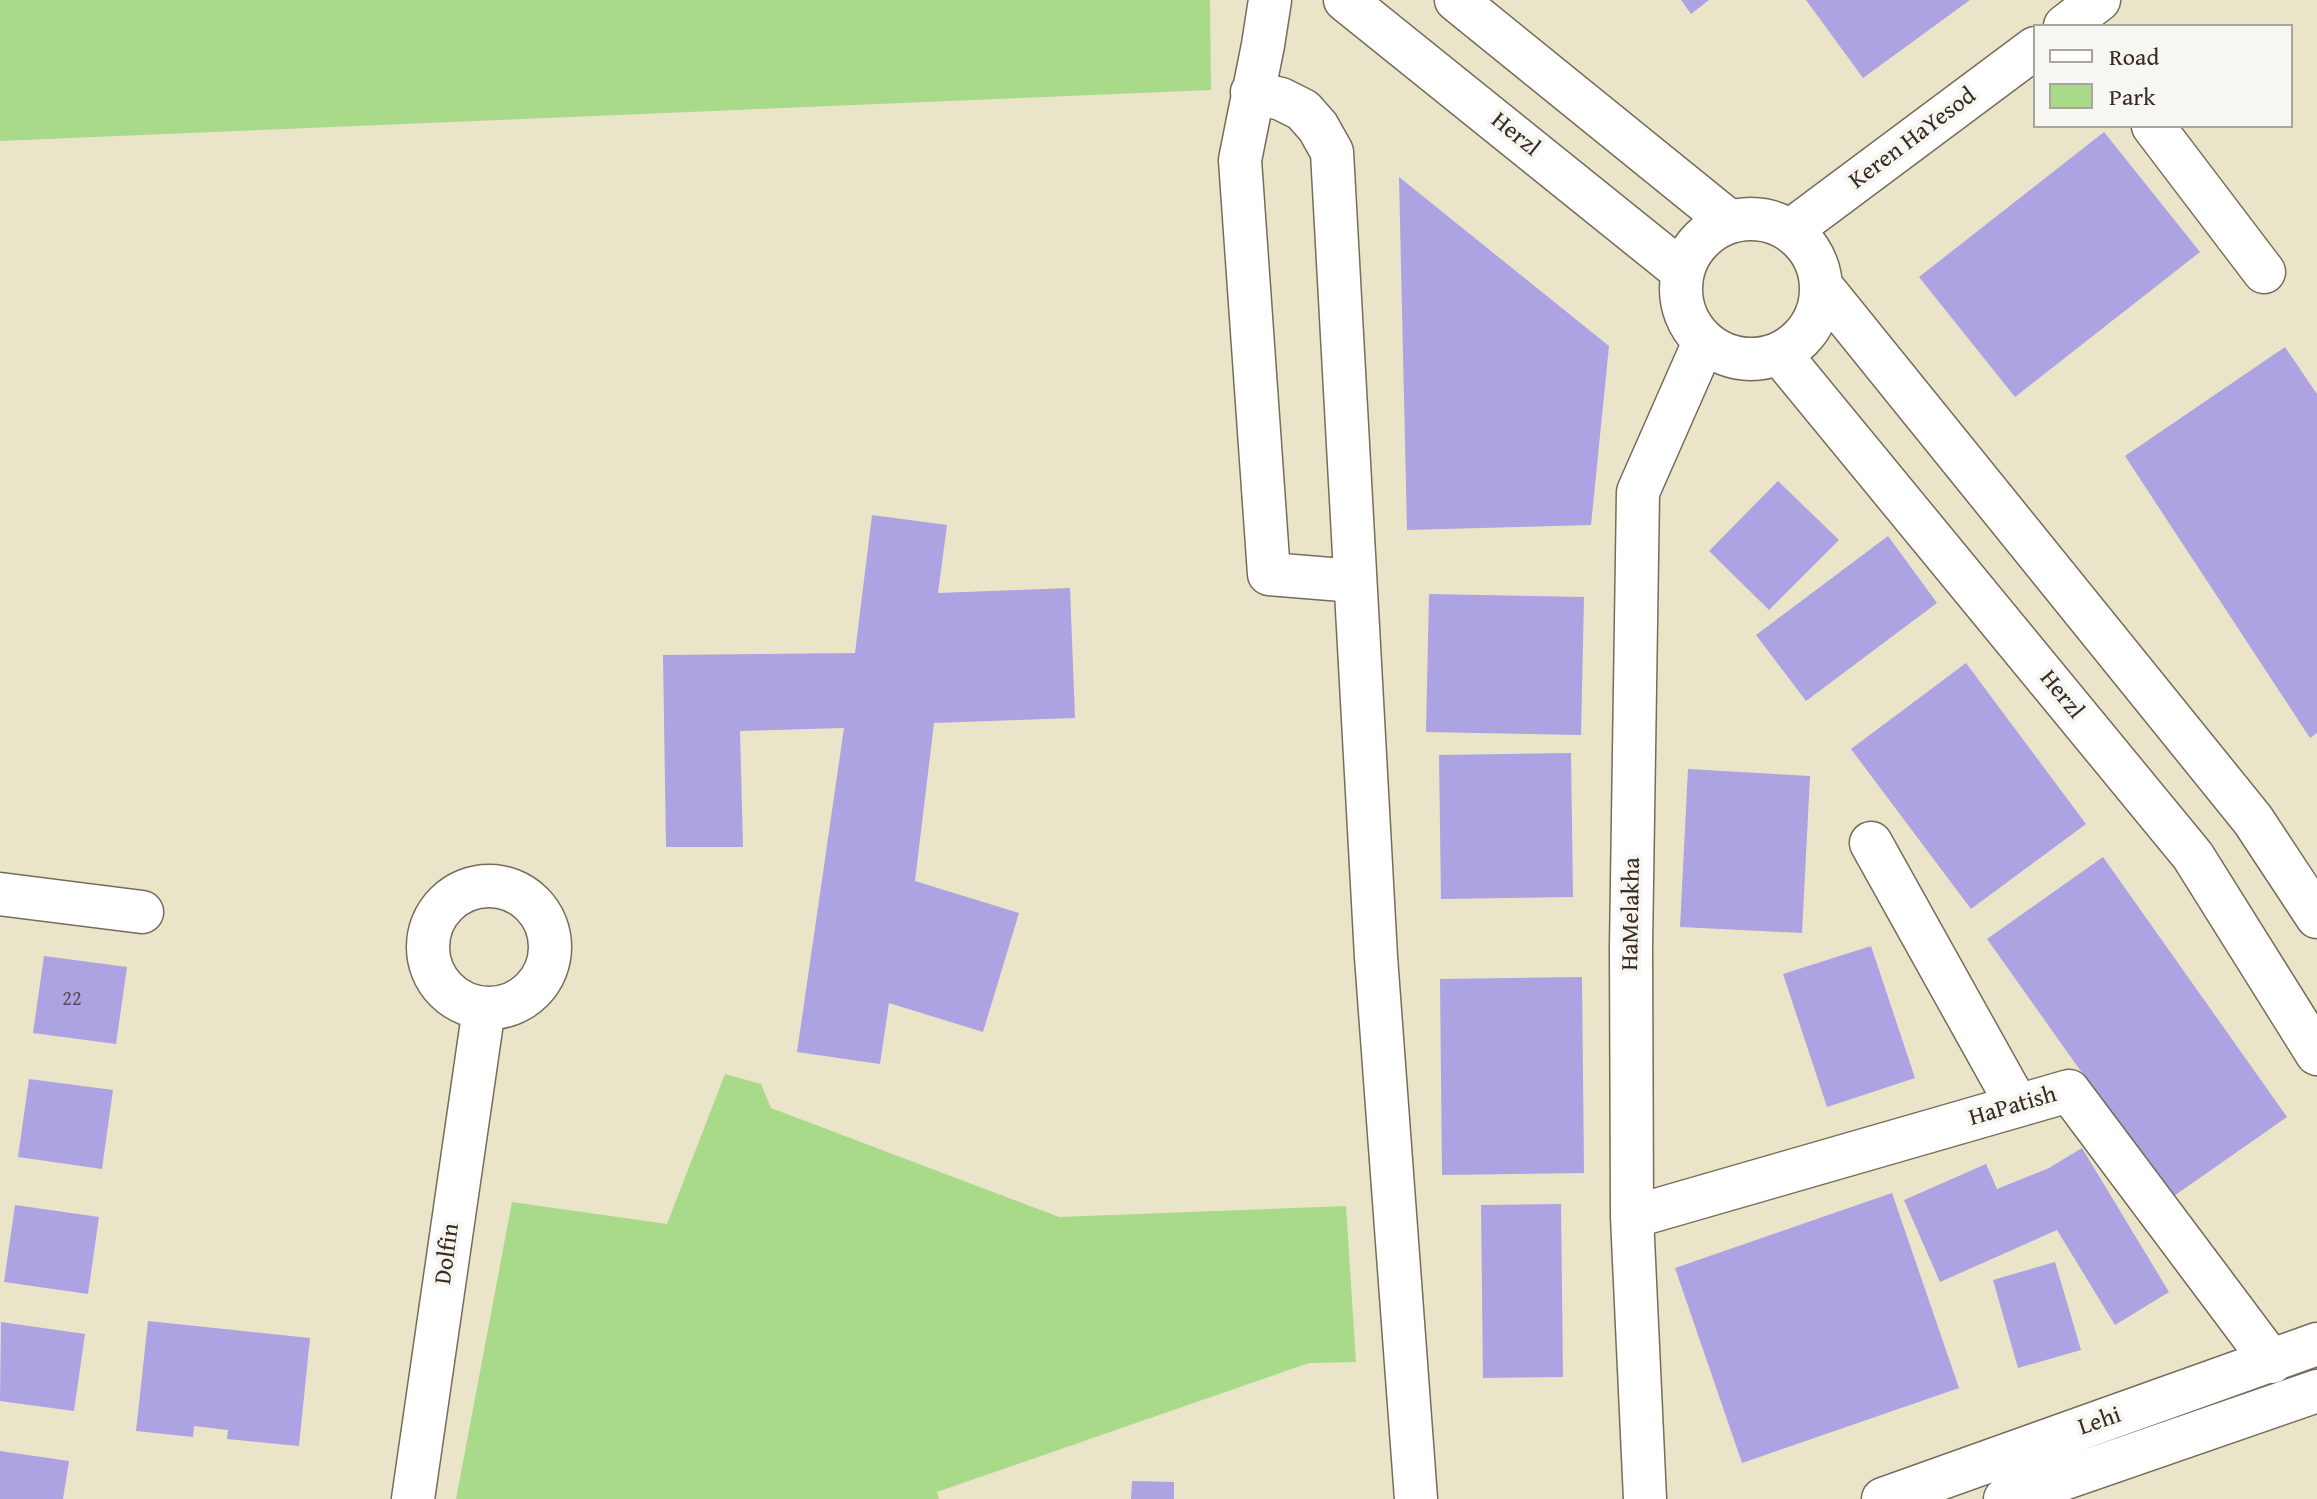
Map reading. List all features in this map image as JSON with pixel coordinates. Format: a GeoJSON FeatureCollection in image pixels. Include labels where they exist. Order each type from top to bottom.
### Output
{"type":"FeatureCollection","features":[{"type":"Feature","properties":{"kind":"street"},"geometry":{"type":"LineString","coordinates":[[1270,0],[1240,160],[1269,574],[1355,581]]}},
{"type":"Feature","properties":{"kind":"street","name":"Herzl"},"geometry":{"type":"LineString","coordinates":[[1345,0],[1683,272]]}},
{"type":"Feature","properties":{"kind":"street"},"geometry":{"type":"LineString","coordinates":[[1456,0],[1730,222]]}},
{"type":"Feature","properties":{"kind":"street","name":"Keren HaYesod"},"geometry":{"type":"LineString","coordinates":[[1791,230],[2033,49]]}},
{"type":"Feature","properties":{"kind":"street"},"geometry":{"type":"LineString","coordinates":[[1252,92],[1281,99],[1303,110],[1318,127],[1332,152],[1376,957],[1416,1499]]}},
{"type":"Feature","properties":{"kind":"street"},"geometry":{"type":"LineString","coordinates":[[2155,128],[2264,272]]}},
{"type":"Feature","properties":{"kind":"street"},"geometry":{"type":"LineString","coordinates":[[1761,220],[1791,230],[1807,246],[1818,265],[1822,287],[1820,308],[1811,327],[1798,343],[1780,354],[1761,359],[1740,359],[1720,353],[1704,342],[1691,327],[1683,309],[1683,272],[1690,255],[1700,241],[1730,222],[1761,220]]}},
{"type":"Feature","properties":{"kind":"street"},"geometry":{"type":"LineString","coordinates":[[1822,287],[2253,820],[2317,917]]}},
{"type":"Feature","properties":{"kind":"street","name":"HaMelakha"},"geometry":{"type":"LineString","coordinates":[[1645,1499],[1632,1217],[1631,947],[1638,492],[1704,342]]}},
{"type":"Feature","properties":{"kind":"street","name":"Herzl"},"geometry":{"type":"LineString","coordinates":[[1780,354],[2193,856],[2317,1054]]}},
{"type":"Feature","properties":{"kind":"street"},"geometry":{"type":"LineString","coordinates":[[1871,843],[2017,1105]]}},
{"type":"Feature","properties":{"kind":"street"},"geometry":{"type":"LineString","coordinates":[[0,894],[142,912]]}},
{"type":"Feature","properties":{"kind":"street","name":"Dolfin"},"geometry":{"type":"LineString","coordinates":[[413,1499],[484,1008]]}},
{"type":"Feature","properties":{"kind":"street","name":"HaPatish"},"geometry":{"type":"LineString","coordinates":[[1632,1217],[2069,1091],[2272,1362]]}},
{"type":"Feature","properties":{"kind":"street","name":"Lehi"},"geometry":{"type":"LineString","coordinates":[[1883,1499],[2317,1344]]}},
{"type":"Feature","properties":{"kind":"street","name":"Lehi"},"geometry":{"type":"LineString","coordinates":[[2005,1499],[2317,1391]]}},
{"type":"Feature","properties":{"kind":"green space"},"geometry":{"type":"Polygon","coordinates":[[[0,0],[1210,0],[1211,90],[0,141],[0,0]]]}},
{"type":"Feature","properties":{"kind":"green space"},"geometry":{"type":"Polygon","coordinates":[[[725,1074],[761,1084],[771,1108],[1059,1217],[1346,1206],[1356,1362],[1309,1363],[937,1492],[939,1499],[456,1499],[512,1202],[667,1224],[725,1074]]]}},
{"type":"Feature","properties":{"kind":"building"},"geometry":{"type":"Polygon","coordinates":[[[1681,0],[1709,0],[1691,14],[1681,0]]]}},
{"type":"Feature","properties":{"kind":"building"},"geometry":{"type":"Polygon","coordinates":[[[1806,0],[1970,0],[1863,78],[1806,0]]]}},
{"type":"Feature","properties":{"kind":"building"},"geometry":{"type":"Polygon","coordinates":[[[2104,132],[2200,252],[2015,397],[1919,277],[2104,132]]]}},
{"type":"Feature","properties":{"kind":"building"},"geometry":{"type":"Polygon","coordinates":[[[1399,177],[1609,346],[1591,525],[1407,530],[1399,177]]]}},
{"type":"Feature","properties":{"kind":"building"},"geometry":{"type":"Polygon","coordinates":[[[2285,347],[2317,394],[2317,733],[2310,738],[2125,456],[2285,347]]]}},
{"type":"Feature","properties":{"kind":"building"},"geometry":{"type":"Polygon","coordinates":[[[1778,481],[1839,540],[1769,610],[1709,551],[1778,481]]]}},
{"type":"Feature","properties":{"kind":"building"},"geometry":{"type":"Polygon","coordinates":[[[872,515],[947,525],[938,593],[1070,588],[1075,718],[934,723],[915,881],[1019,913],[983,1032],[889,1003],[880,1064],[797,1052],[844,728],[740,731],[743,847],[666,847],[663,655],[855,653],[872,515]]]}},
{"type":"Feature","properties":{"kind":"building"},"geometry":{"type":"Polygon","coordinates":[[[1888,536],[1937,603],[1806,701],[1756,635],[1888,536]]]}},
{"type":"Feature","properties":{"kind":"building"},"geometry":{"type":"Polygon","coordinates":[[[1429,594],[1584,597],[1581,735],[1426,732],[1429,594]]]}},
{"type":"Feature","properties":{"kind":"building"},"geometry":{"type":"Polygon","coordinates":[[[1966,663],[2086,824],[1971,909],[1851,749],[1966,663]]]}},
{"type":"Feature","properties":{"kind":"building"},"geometry":{"type":"Polygon","coordinates":[[[1571,753],[1573,897],[1441,899],[1439,755],[1571,753]]]}},
{"type":"Feature","properties":{"kind":"building"},"geometry":{"type":"Polygon","coordinates":[[[1688,769],[1810,776],[1802,933],[1680,927],[1688,769]]]}},
{"type":"Feature","properties":{"kind":"building"},"geometry":{"type":"Polygon","coordinates":[[[2103,857],[2287,1117],[2171,1198],[1987,939],[2103,857]]]}},
{"type":"Feature","properties":{"kind":"building"},"geometry":{"type":"Polygon","coordinates":[[[1871,946],[1915,1078],[1827,1107],[1783,974],[1871,946]]]}},
{"type":"Feature","properties":{"kind":"building"},"geometry":{"type":"Polygon","coordinates":[[[44,956],[127,967],[116,1044],[33,1033],[44,956]]]}},
{"type":"Feature","properties":{"kind":"building"},"geometry":{"type":"Polygon","coordinates":[[[1582,977],[1584,1173],[1442,1175],[1440,979],[1582,977]]]}},
{"type":"Feature","properties":{"kind":"building"},"geometry":{"type":"Polygon","coordinates":[[[29,1079],[113,1090],[102,1169],[18,1157],[29,1079]]]}},
{"type":"Feature","properties":{"kind":"building"},"geometry":{"type":"Polygon","coordinates":[[[2082,1148],[2169,1292],[2115,1325],[2057,1230],[1940,1282],[1904,1200],[1986,1164],[1997,1189],[2049,1168],[2082,1148]]]}},
{"type":"Feature","properties":{"kind":"building"},"geometry":{"type":"Polygon","coordinates":[[[1892,1193],[1959,1388],[1742,1463],[1675,1268],[1892,1193]]]}},
{"type":"Feature","properties":{"kind":"building"},"geometry":{"type":"Polygon","coordinates":[[[1561,1204],[1563,1377],[1483,1378],[1481,1205],[1561,1204]]]}},
{"type":"Feature","properties":{"kind":"building"},"geometry":{"type":"Polygon","coordinates":[[[15,1205],[99,1217],[88,1294],[4,1282],[15,1205]]]}},
{"type":"Feature","properties":{"kind":"building"},"geometry":{"type":"Polygon","coordinates":[[[2055,1262],[2081,1350],[2018,1368],[1993,1280],[2055,1262]]]}},
{"type":"Feature","properties":{"kind":"building"},"geometry":{"type":"Polygon","coordinates":[[[148,1321],[310,1338],[299,1446],[227,1439],[228,1430],[194,1426],[193,1437],[136,1431],[148,1321]]]}},
{"type":"Feature","properties":{"kind":"building"},"geometry":{"type":"Polygon","coordinates":[[[1,1322],[85,1334],[74,1411],[0,1401],[1,1322]]]}},
{"type":"Feature","properties":{"kind":"building"},"geometry":{"type":"Polygon","coordinates":[[[0,1451],[69,1461],[63,1499],[0,1499],[0,1451]]]}},
{"type":"Feature","properties":{"kind":"building"},"geometry":{"type":"Polygon","coordinates":[[[1132,1481],[1174,1482],[1174,1499],[1131,1499],[1132,1481]]]}}]}
